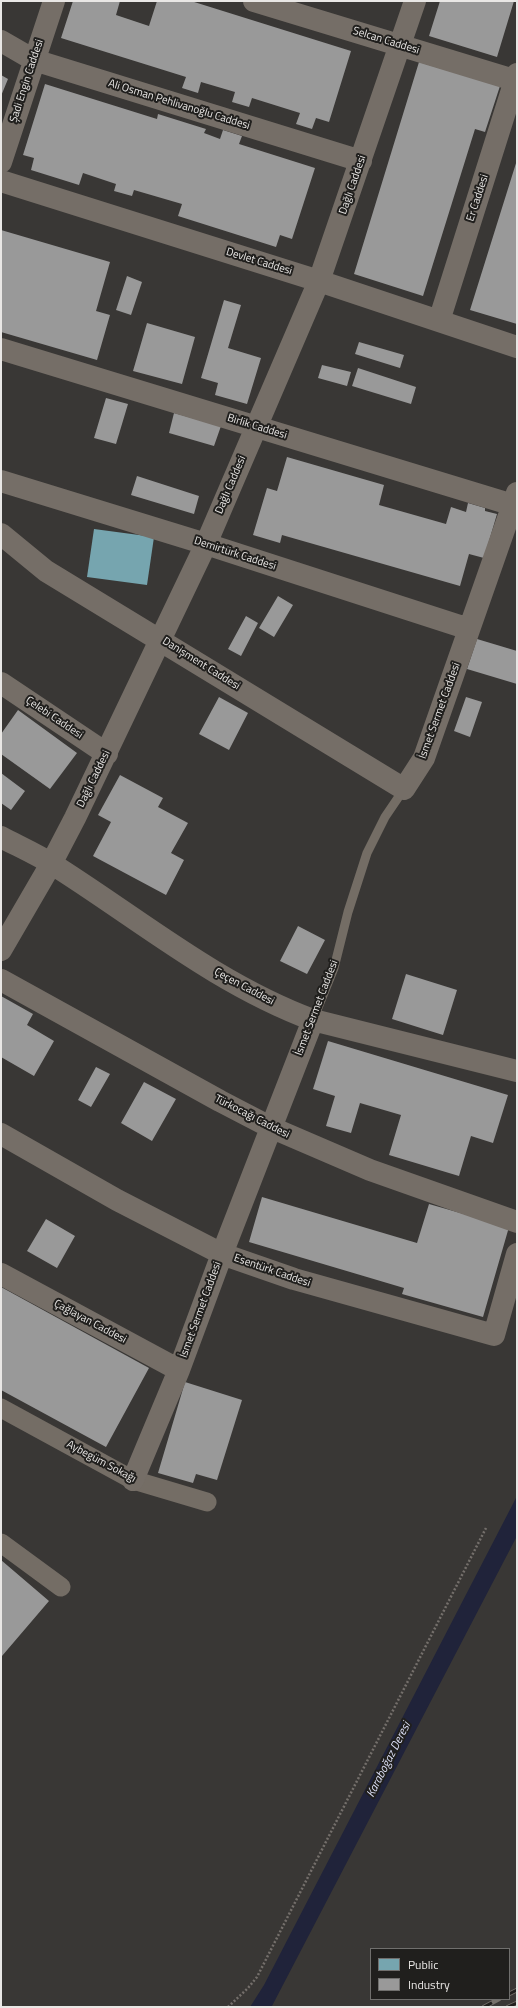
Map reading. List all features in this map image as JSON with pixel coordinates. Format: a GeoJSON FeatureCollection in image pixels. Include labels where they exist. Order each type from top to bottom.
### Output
{"type":"FeatureCollection","features":[{"type":"Feature","properties":{"kind":"street","name":"Şadi Engin Caddesi"},"geometry":{"type":"LineString","coordinates":[[1,162],[54,1]]}},
{"type":"Feature","properties":{"kind":"street","name":"Selcan Caddesi"},"geometry":{"type":"LineString","coordinates":[[254,1],[516,79]]}},
{"type":"Feature","properties":{"kind":"street","name":"Dağlı Caddesi"},"geometry":{"type":"LineString","coordinates":[[1,950],[51,864],[107,754],[206,544],[255,426],[319,281],[415,1]]}},
{"type":"Feature","properties":{"kind":"street","name":"Ali Osman Pehlivanoğlu Caddesi"},"geometry":{"type":"LineString","coordinates":[[1,41],[34,60],[361,161]]}},
{"type":"Feature","properties":{"kind":"street","name":"Er Caddesi"},"geometry":{"type":"LineString","coordinates":[[439,321],[516,79]]}},
{"type":"Feature","properties":{"kind":"street","name":"Devlet Caddesi"},"geometry":{"type":"LineString","coordinates":[[1,181],[319,281],[517,347]]}},
{"type":"Feature","properties":{"kind":"street","name":"Birlik Caddesi"},"geometry":{"type":"LineString","coordinates":[[1,349],[255,426],[515,499]]}},
{"type":"Feature","properties":{"kind":"street","name":"Demirtürk Caddesi"},"geometry":{"type":"LineString","coordinates":[[1,481],[206,544],[469,629]]}},
{"type":"Feature","properties":{"kind":"street","name":"İsmet Sermet Caddesi"},"geometry":{"type":"LineString","coordinates":[[404,789],[424,758],[515,499]]}},
{"type":"Feature","properties":{"kind":"street","name":"Danişment Caddesi"},"geometry":{"type":"LineString","coordinates":[[1,534],[46,571],[404,789]]}},
{"type":"Feature","properties":{"kind":"street","name":"Çelebi Caddesi"},"geometry":{"type":"LineString","coordinates":[[1,683],[107,754]]}},
{"type":"Feature","properties":{"kind":"street","name":"Çeçen Caddesi"},"geometry":{"type":"LineString","coordinates":[[1,837],[51,864],[194,960],[255,994],[288,1010],[313,1020],[517,1071]]}},
{"type":"Feature","properties":{"kind":"street","name":"Türkocağı Caddesi"},"geometry":{"type":"LineString","coordinates":[[1,980],[270,1127],[370,1170],[517,1222]]}},
{"type":"Feature","properties":{"kind":"street","name":"İsmet Sermet Caddesi"},"geometry":{"type":"LineString","coordinates":[[133,1480],[179,1370],[270,1127],[313,1020]]}},
{"type":"Feature","properties":{"kind":"street","name":"Esentürk Caddesi"},"geometry":{"type":"LineString","coordinates":[[1,1134],[118,1200],[222,1254],[294,1279],[494,1335],[517,1254]]}},
{"type":"Feature","properties":{"kind":"street","name":"Çağlayan Caddesi"},"geometry":{"type":"LineString","coordinates":[[1,1274],[179,1370]]}},
{"type":"Feature","properties":{"kind":"street","name":"Aybegüm Sokağı"},"geometry":{"type":"LineString","coordinates":[[1,1408],[133,1480],[207,1502]]}},
{"type":"Feature","properties":{"kind":"street"},"geometry":{"type":"LineString","coordinates":[[1,1543],[61,1587]]}},
{"type":"Feature","properties":{"kind":"lane","name":"İsmet Sermet Caddesi"},"geometry":{"type":"LineString","coordinates":[[313,1020],[334,968],[348,912],[367,853],[385,817],[404,789]]}},
{"type":"Feature","properties":{"kind":"path"},"geometry":{"type":"LineString","coordinates":[[228,2007],[244,1994],[257,1977],[486,1528]]}},
{"type":"Feature","properties":{"kind":"water","name":"Karaboğaz Deresi"},"geometry":{"type":"Polygon","coordinates":[[[517,1496],[517,1536],[272,2006],[250,2007],[264,1985],[517,1496]]]}},
{"type":"Feature","properties":{"kind":"building: Public"},"geometry":{"type":"Polygon","coordinates":[[[94,529],[154,537],[147,585],[87,577],[94,529]]]}},
{"type":"Feature","properties":{"kind":"building: Industry"},"geometry":{"type":"Polygon","coordinates":[[[73,1],[120,1],[116,15],[149,26],[157,1],[191,1],[351,51],[329,122],[316,118],[312,129],[296,124],[300,113],[252,98],[249,107],[232,102],[235,92],[201,82],[198,93],[182,88],[186,77],[61,38],[73,1]]]}},
{"type":"Feature","properties":{"kind":"building: Industry"},"geometry":{"type":"Polygon","coordinates":[[[440,1],[514,1],[497,57],[429,36],[440,1]]]}},
{"type":"Feature","properties":{"kind":"building: Industry"},"geometry":{"type":"Polygon","coordinates":[[[419,62],[500,86],[485,132],[475,129],[423,296],[354,274],[419,62]]]}},
{"type":"Feature","properties":{"kind":"building: Industry"},"geometry":{"type":"Polygon","coordinates":[[[1,75],[8,79],[1,96],[1,75]]]}},
{"type":"Feature","properties":{"kind":"building: Industry"},"geometry":{"type":"Polygon","coordinates":[[[45,84],[157,119],[158,114],[206,129],[204,133],[220,139],[223,130],[242,136],[239,144],[315,168],[292,239],[280,235],[276,247],[178,216],[182,204],[134,190],[132,196],[114,191],[116,184],[83,173],[79,185],[31,170],[34,158],[23,155],[45,84]]]}},
{"type":"Feature","properties":{"kind":"building: Industry"},"geometry":{"type":"Polygon","coordinates":[[[517,160],[517,324],[470,310],[517,160]]]}},
{"type":"Feature","properties":{"kind":"building: Industry"},"geometry":{"type":"Polygon","coordinates":[[[1,230],[110,262],[96,311],[110,315],[97,360],[1,332],[1,230]]]}},
{"type":"Feature","properties":{"kind":"building: Industry"},"geometry":{"type":"Polygon","coordinates":[[[127,276],[142,282],[131,315],[116,310],[127,276]]]}},
{"type":"Feature","properties":{"kind":"building: Industry"},"geometry":{"type":"Polygon","coordinates":[[[224,300],[241,305],[228,348],[261,358],[247,404],[215,395],[218,383],[201,378],[224,300]]]}},
{"type":"Feature","properties":{"kind":"building: Industry"},"geometry":{"type":"Polygon","coordinates":[[[147,323],[195,337],[182,384],[133,371],[147,323]]]}},
{"type":"Feature","properties":{"kind":"building: Industry"},"geometry":{"type":"Polygon","coordinates":[[[359,342],[404,355],[400,368],[355,354],[359,342]]]}},
{"type":"Feature","properties":{"kind":"building: Industry"},"geometry":{"type":"Polygon","coordinates":[[[322,365],[351,372],[347,386],[318,378],[322,365]]]}},
{"type":"Feature","properties":{"kind":"building: Industry"},"geometry":{"type":"Polygon","coordinates":[[[358,368],[416,387],[411,404],[352,386],[358,368]]]}},
{"type":"Feature","properties":{"kind":"building: Industry"},"geometry":{"type":"Polygon","coordinates":[[[106,398],[128,404],[116,444],[94,438],[106,398]]]}},
{"type":"Feature","properties":{"kind":"building: Industry"},"geometry":{"type":"Polygon","coordinates":[[[174,413],[221,426],[214,446],[169,433],[174,413]]]}},
{"type":"Feature","properties":{"kind":"building: Industry"},"geometry":{"type":"Polygon","coordinates":[[[287,457],[384,485],[379,505],[446,524],[451,507],[466,512],[468,503],[485,508],[485,511],[497,514],[484,558],[469,554],[460,586],[282,535],[280,543],[253,535],[267,488],[277,491],[287,457]]]}},
{"type":"Feature","properties":{"kind":"building: Industry"},"geometry":{"type":"Polygon","coordinates":[[[137,476],[199,496],[194,514],[131,495],[137,476]]]}},
{"type":"Feature","properties":{"kind":"building: Industry"},"geometry":{"type":"Polygon","coordinates":[[[278,596],[293,605],[274,637],[259,628],[278,596]]]}},
{"type":"Feature","properties":{"kind":"building: Industry"},"geometry":{"type":"Polygon","coordinates":[[[246,616],[258,623],[241,656],[228,649],[246,616]]]}},
{"type":"Feature","properties":{"kind":"building: Industry"},"geometry":{"type":"Polygon","coordinates":[[[477,639],[517,651],[517,684],[467,669],[477,639]]]}},
{"type":"Feature","properties":{"kind":"building: Industry"},"geometry":{"type":"Polygon","coordinates":[[[219,697],[248,713],[229,750],[199,734],[219,697]]]}},
{"type":"Feature","properties":{"kind":"building: Industry"},"geometry":{"type":"Polygon","coordinates":[[[466,697],[482,702],[470,737],[454,731],[466,697]]]}},
{"type":"Feature","properties":{"kind":"building: Industry"},"geometry":{"type":"Polygon","coordinates":[[[18,710],[77,753],[50,789],[1,754],[1,734],[18,710]]]}},
{"type":"Feature","properties":{"kind":"building: Industry"},"geometry":{"type":"Polygon","coordinates":[[[1,773],[25,791],[11,810],[1,803],[1,773]]]}},
{"type":"Feature","properties":{"kind":"building: Industry"},"geometry":{"type":"Polygon","coordinates":[[[120,775],[163,798],[158,807],[188,823],[171,853],[184,860],[166,895],[93,856],[111,822],[98,815],[120,775]]]}},
{"type":"Feature","properties":{"kind":"building: Industry"},"geometry":{"type":"Polygon","coordinates":[[[298,926],[325,940],[307,974],[280,961],[298,926]]]}},
{"type":"Feature","properties":{"kind":"building: Industry"},"geometry":{"type":"Polygon","coordinates":[[[406,974],[457,990],[443,1035],[392,1019],[406,974]]]}},
{"type":"Feature","properties":{"kind":"building: Industry"},"geometry":{"type":"Polygon","coordinates":[[[1,996],[33,1014],[27,1025],[54,1041],[34,1076],[1,1057],[1,996]]]}},
{"type":"Feature","properties":{"kind":"building: Industry"},"geometry":{"type":"Polygon","coordinates":[[[328,1041],[508,1095],[493,1143],[471,1136],[459,1176],[389,1155],[401,1115],[360,1103],[351,1133],[326,1126],[335,1096],[313,1089],[328,1041]]]}},
{"type":"Feature","properties":{"kind":"building: Industry"},"geometry":{"type":"Polygon","coordinates":[[[96,1067],[110,1074],[91,1107],[78,1100],[96,1067]]]}},
{"type":"Feature","properties":{"kind":"building: Industry"},"geometry":{"type":"Polygon","coordinates":[[[144,1082],[176,1099],[152,1141],[121,1123],[144,1082]]]}},
{"type":"Feature","properties":{"kind":"building: Industry"},"geometry":{"type":"Polygon","coordinates":[[[262,1197],[417,1243],[429,1204],[509,1227],[483,1317],[402,1294],[404,1288],[249,1242],[262,1197]]]}},
{"type":"Feature","properties":{"kind":"building: Industry"},"geometry":{"type":"Polygon","coordinates":[[[46,1219],[75,1236],[57,1268],[27,1251],[46,1219]]]}},
{"type":"Feature","properties":{"kind":"building: Industry"},"geometry":{"type":"Polygon","coordinates":[[[1,1287],[149,1368],[106,1447],[1,1390],[1,1287]]]}},
{"type":"Feature","properties":{"kind":"building: Industry"},"geometry":{"type":"Polygon","coordinates":[[[185,1382],[242,1400],[217,1480],[196,1474],[193,1483],[158,1473],[185,1382]]]}},
{"type":"Feature","properties":{"kind":"building: Industry"},"geometry":{"type":"Polygon","coordinates":[[[1,1560],[49,1601],[2,1656],[1,1655],[1,1560]]]}},
{"type":"Feature","properties":{"kind":"railway"},"geometry":{"type":"LineString","coordinates":[[510,1994],[517,1990]]}},
{"type":"Feature","properties":{"kind":"railway"},"geometry":{"type":"LineString","coordinates":[[484,2007],[497,2000]]}},
{"type":"Feature","properties":{"kind":"railway"},"geometry":{"type":"LineString","coordinates":[[508,2007],[517,2003]]}}]}
